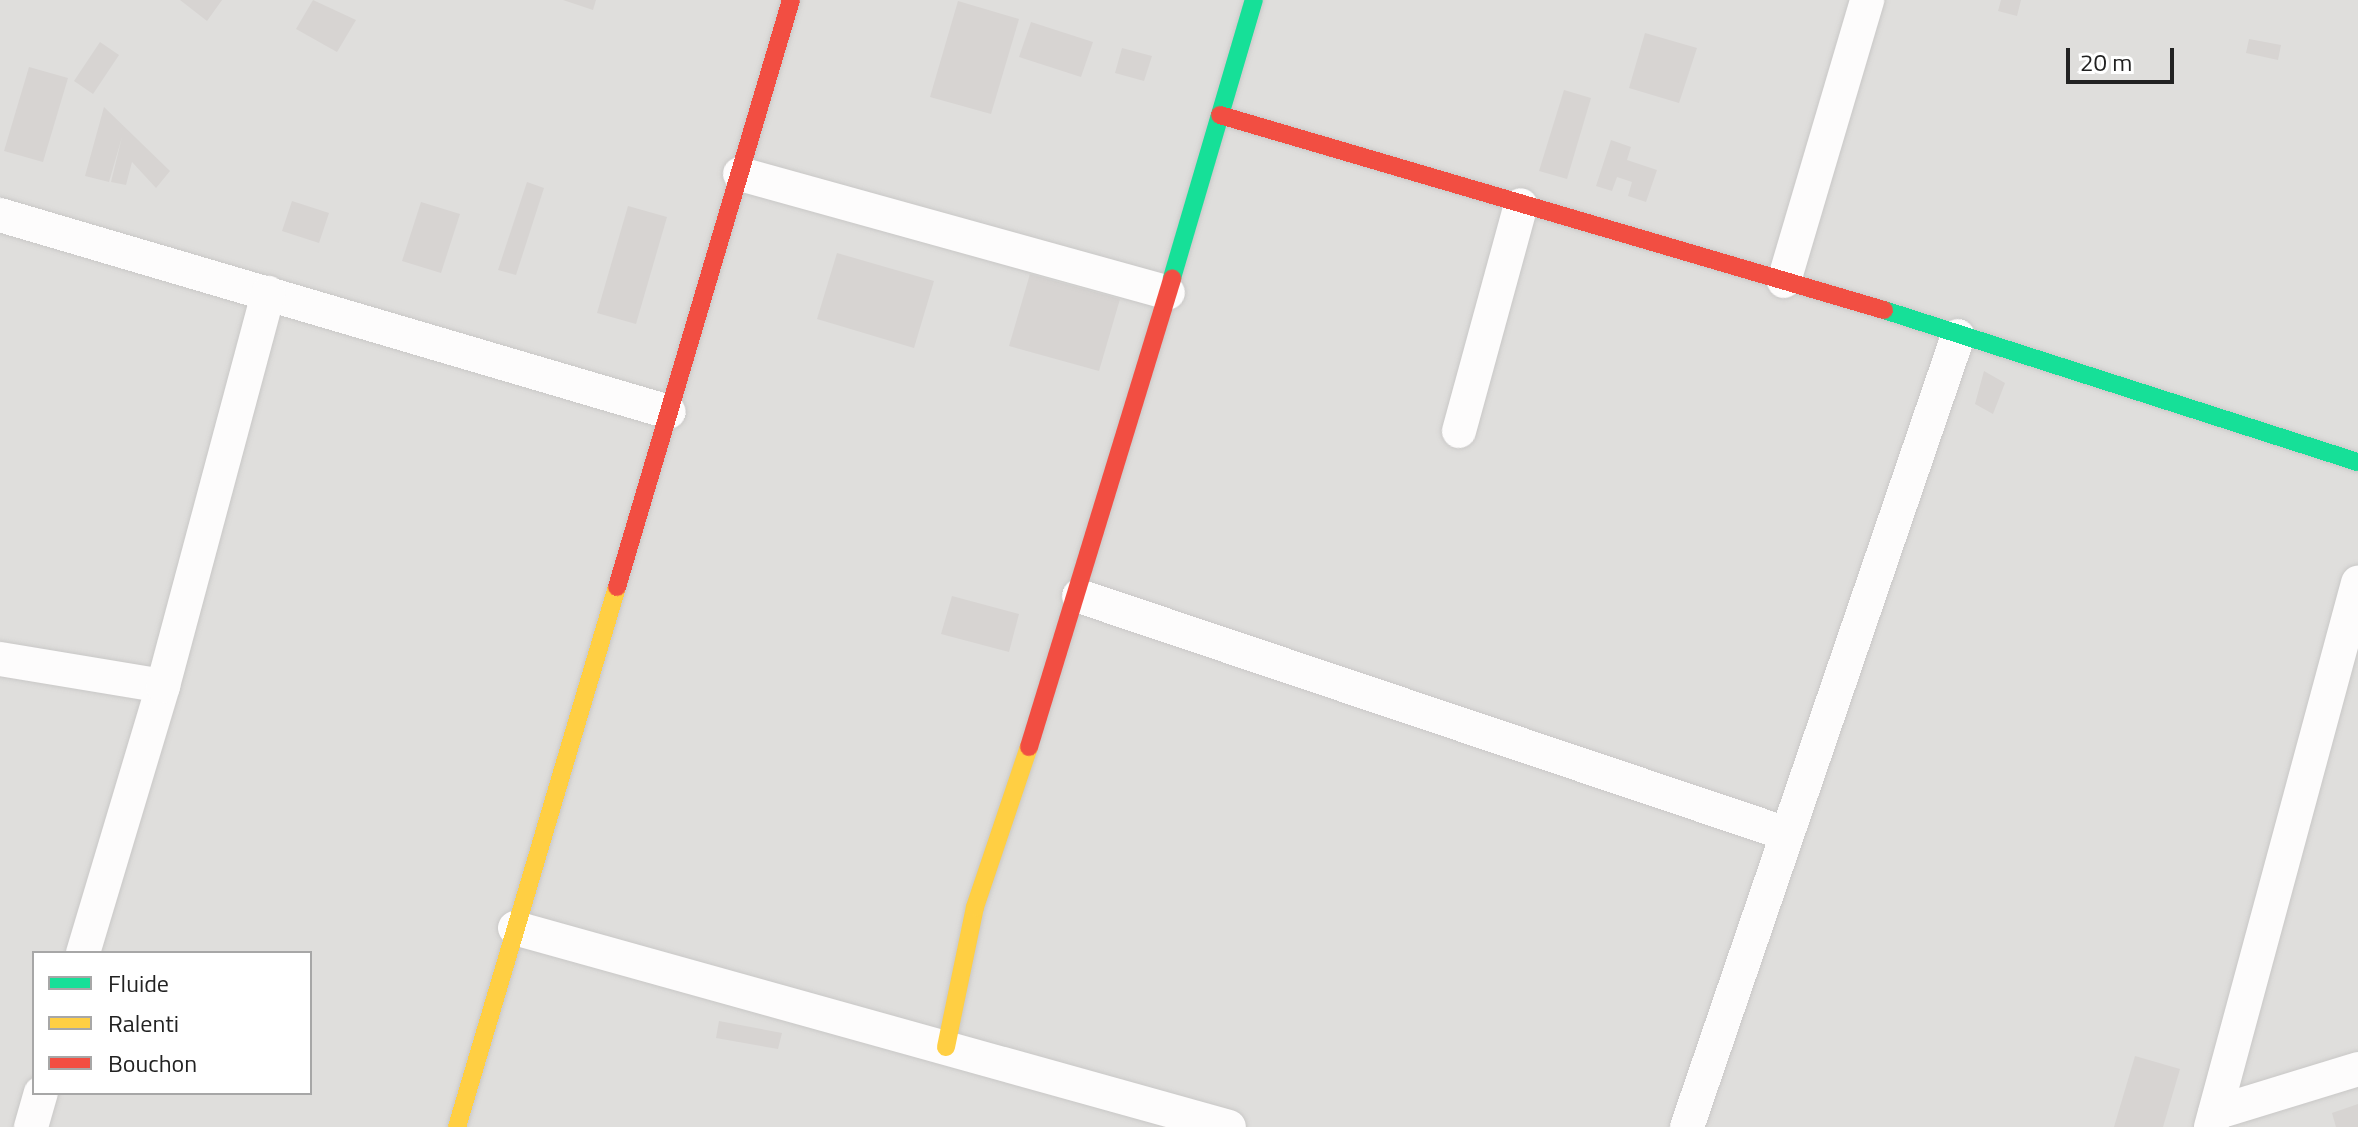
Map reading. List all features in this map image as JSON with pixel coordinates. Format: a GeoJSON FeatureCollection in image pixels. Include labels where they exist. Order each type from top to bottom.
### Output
{"type":"FeatureCollection","features":[{"type":"Feature","properties":{"kind":"street"},"geometry":{"type":"LineString","coordinates":[[457,1127],[791,0]]}},
{"type":"Feature","properties":{"kind":"street"},"geometry":{"type":"LineString","coordinates":[[946,1047],[975,907],[1079,596],[1254,0]]}},
{"type":"Feature","properties":{"kind":"street"},"geometry":{"type":"LineString","coordinates":[[1784,281],[1867,0]]}},
{"type":"Feature","properties":{"kind":"street"},"geometry":{"type":"LineString","coordinates":[[1220,115],[1784,281],[2358,462]]}},
{"type":"Feature","properties":{"kind":"street"},"geometry":{"type":"LineString","coordinates":[[740,174],[1168,293]]}},
{"type":"Feature","properties":{"kind":"street"},"geometry":{"type":"LineString","coordinates":[[1459,431],[1521,205]]}},
{"type":"Feature","properties":{"kind":"street"},"geometry":{"type":"LineString","coordinates":[[0,215],[669,412]]}},
{"type":"Feature","properties":{"kind":"street"},"geometry":{"type":"LineString","coordinates":[[84,951],[163,686],[268,293]]}},
{"type":"Feature","properties":{"kind":"street"},"geometry":{"type":"LineString","coordinates":[[1687,1127],[1958,336]]}},
{"type":"Feature","properties":{"kind":"street"},"geometry":{"type":"LineString","coordinates":[[2213,1120],[2358,583]]}},
{"type":"Feature","properties":{"kind":"street"},"geometry":{"type":"LineString","coordinates":[[1079,596],[1787,834]]}},
{"type":"Feature","properties":{"kind":"street"},"geometry":{"type":"LineString","coordinates":[[0,659],[163,686]]}},
{"type":"Feature","properties":{"kind":"street"},"geometry":{"type":"LineString","coordinates":[[515,928],[1229,1127]]}},
{"type":"Feature","properties":{"kind":"street"},"geometry":{"type":"LineString","coordinates":[[2213,1120],[2358,1069]]}},
{"type":"Feature","properties":{"kind":"street"},"geometry":{"type":"LineString","coordinates":[[31,1127],[40,1095]]}},
{"type":"Feature","properties":{"kind":"shaded area"},"geometry":{"type":"Polygon","coordinates":[[[0,0],[2358,0],[2358,1127],[0,1127],[0,0]]]}},
{"type":"Feature","properties":{"kind":"building"},"geometry":{"type":"Polygon","coordinates":[[[180,0],[222,0],[207,21],[180,0]]]}},
{"type":"Feature","properties":{"kind":"building"},"geometry":{"type":"Polygon","coordinates":[[[313,0],[356,20],[337,52],[296,29],[313,0]]]}},
{"type":"Feature","properties":{"kind":"building"},"geometry":{"type":"Polygon","coordinates":[[[563,0],[596,0],[593,10],[563,0]]]}},
{"type":"Feature","properties":{"kind":"building"},"geometry":{"type":"Polygon","coordinates":[[[2001,0],[2021,0],[2017,16],[1998,11],[2001,0]]]}},
{"type":"Feature","properties":{"kind":"building"},"geometry":{"type":"Polygon","coordinates":[[[958,1],[1019,19],[991,114],[930,97],[958,1]]]}},
{"type":"Feature","properties":{"kind":"building"},"geometry":{"type":"Polygon","coordinates":[[[1031,22],[1093,42],[1081,77],[1019,57],[1031,22]]]}},
{"type":"Feature","properties":{"kind":"building"},"geometry":{"type":"Polygon","coordinates":[[[1645,33],[1697,48],[1679,103],[1629,88],[1645,33]]]}},
{"type":"Feature","properties":{"kind":"building"},"geometry":{"type":"Polygon","coordinates":[[[2249,39],[2281,45],[2278,60],[2246,53],[2249,39]]]}},
{"type":"Feature","properties":{"kind":"building"},"geometry":{"type":"Polygon","coordinates":[[[100,42],[119,55],[93,94],[74,81],[100,42]]]}},
{"type":"Feature","properties":{"kind":"building"},"geometry":{"type":"Polygon","coordinates":[[[1122,48],[1152,56],[1144,81],[1115,73],[1122,48]]]}},
{"type":"Feature","properties":{"kind":"building"},"geometry":{"type":"Polygon","coordinates":[[[29,67],[68,78],[43,162],[4,151],[29,67]]]}},
{"type":"Feature","properties":{"kind":"building"},"geometry":{"type":"Polygon","coordinates":[[[1564,90],[1591,98],[1567,179],[1539,171],[1564,90]]]}},
{"type":"Feature","properties":{"kind":"building"},"geometry":{"type":"Polygon","coordinates":[[[104,107],[170,171],[156,188],[132,162],[126,185],[111,182],[122,137],[109,182],[85,176],[104,107]]]}},
{"type":"Feature","properties":{"kind":"building"},"geometry":{"type":"Polygon","coordinates":[[[1611,140],[1631,147],[1627,160],[1657,170],[1646,202],[1628,196],[1632,182],[1617,177],[1612,191],[1596,186],[1611,140]]]}},
{"type":"Feature","properties":{"kind":"building"},"geometry":{"type":"Polygon","coordinates":[[[527,182],[544,188],[516,275],[498,270],[527,182]]]}},
{"type":"Feature","properties":{"kind":"building"},"geometry":{"type":"Polygon","coordinates":[[[292,201],[329,213],[319,243],[282,231],[292,201]]]}},
{"type":"Feature","properties":{"kind":"building"},"geometry":{"type":"Polygon","coordinates":[[[421,202],[460,214],[441,273],[402,261],[421,202]]]}},
{"type":"Feature","properties":{"kind":"building"},"geometry":{"type":"Polygon","coordinates":[[[628,206],[667,217],[636,324],[597,313],[628,206]]]}},
{"type":"Feature","properties":{"kind":"building"},"geometry":{"type":"Polygon","coordinates":[[[837,253],[934,281],[914,348],[817,319],[837,253]]]}},
{"type":"Feature","properties":{"kind":"building"},"geometry":{"type":"Polygon","coordinates":[[[1030,274],[1120,299],[1099,371],[1009,346],[1030,274]]]}},
{"type":"Feature","properties":{"kind":"building"},"geometry":{"type":"Polygon","coordinates":[[[1984,371],[2005,383],[1993,414],[1975,404],[1984,371]]]}},
{"type":"Feature","properties":{"kind":"building"},"geometry":{"type":"Polygon","coordinates":[[[952,596],[1019,614],[1009,652],[941,634],[952,596]]]}},
{"type":"Feature","properties":{"kind":"building"},"geometry":{"type":"Polygon","coordinates":[[[719,1021],[782,1033],[778,1049],[716,1038],[719,1021]]]}},
{"type":"Feature","properties":{"kind":"building"},"geometry":{"type":"Polygon","coordinates":[[[2135,1056],[2180,1069],[2163,1127],[2114,1127],[2135,1056]]]}},
{"type":"Feature","properties":{"kind":"building"},"geometry":{"type":"Polygon","coordinates":[[[2358,1104],[2358,1127],[2336,1127],[2332,1113],[2358,1104]]]}},
{"type":"Feature","properties":{"kind":"traffic: fast"},"geometry":{"type":"LineString","coordinates":[[1172,278],[1254,0]]}},
{"type":"Feature","properties":{"kind":"traffic: fast"},"geometry":{"type":"LineString","coordinates":[[1884,310],[2358,462]]}},
{"type":"Feature","properties":{"kind":"traffic: slow"},"geometry":{"type":"LineString","coordinates":[[457,1127],[617,587]]}},
{"type":"Feature","properties":{"kind":"traffic: slow"},"geometry":{"type":"LineString","coordinates":[[946,1047],[975,907],[1029,747]]}},
{"type":"Feature","properties":{"kind":"traffic: jam"},"geometry":{"type":"LineString","coordinates":[[617,587],[791,0]]}},
{"type":"Feature","properties":{"kind":"traffic: jam"},"geometry":{"type":"LineString","coordinates":[[1220,115],[1884,310]]}},
{"type":"Feature","properties":{"kind":"traffic: jam"},"geometry":{"type":"LineString","coordinates":[[1029,747],[1172,278]]}}]}
